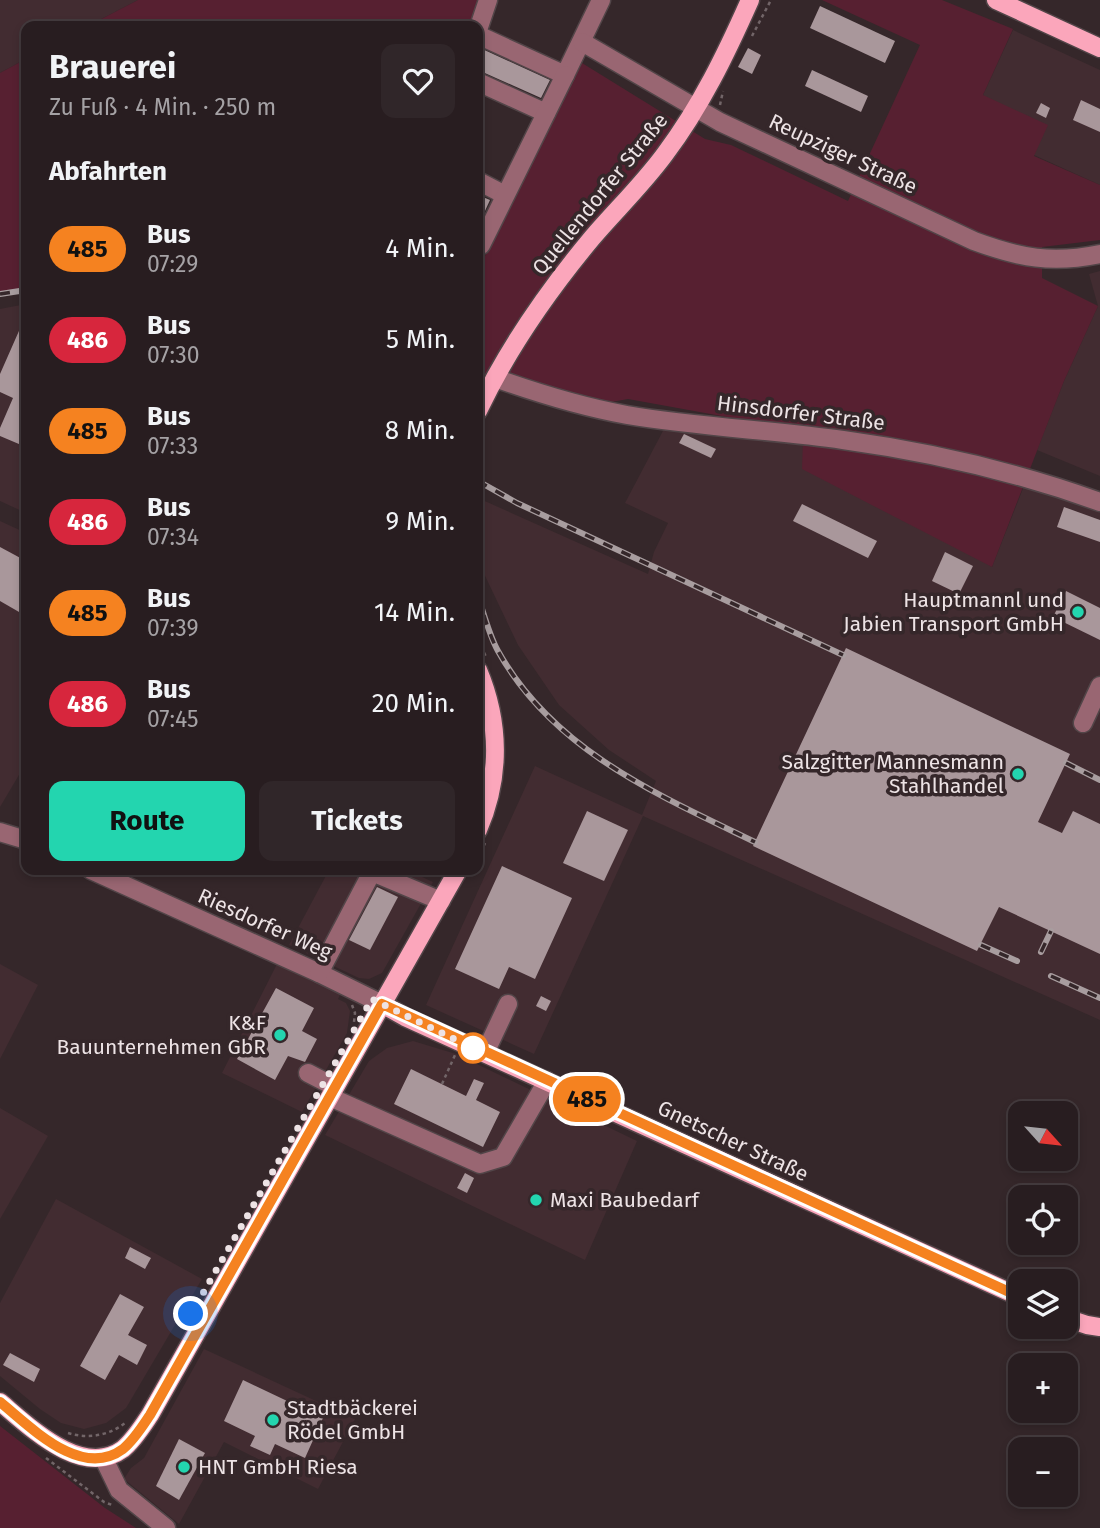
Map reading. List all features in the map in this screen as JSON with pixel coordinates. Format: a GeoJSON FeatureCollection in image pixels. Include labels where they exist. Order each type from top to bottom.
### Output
{"type":"FeatureCollection","features":[{"type":"Feature","properties":{"kind":"main road","name":"Quellendorfer Straße"},"geometry":{"type":"LineString","coordinates":[[483,412],[495,378],[524,328],[599,230],[651,172],[696,108],[716,73],[750,0]]}},
{"type":"Feature","properties":{"kind":"main road"},"geometry":{"type":"LineString","coordinates":[[996,0],[1100,48]]}},
{"type":"Feature","properties":{"kind":"main road"},"geometry":{"type":"LineString","coordinates":[[483,685],[492,711],[496,750],[493,783],[483,814]]}},
{"type":"Feature","properties":{"kind":"main road"},"geometry":{"type":"LineString","coordinates":[[0,1402],[66,1451],[89,1458],[116,1453],[131,1441],[150,1415],[455,875]]}},
{"type":"Feature","properties":{"kind":"main road","name":"Gnetscher Straße"},"geometry":{"type":"LineString","coordinates":[[382,1004],[1008,1292]]}},
{"type":"Feature","properties":{"kind":"main road"},"geometry":{"type":"LineString","coordinates":[[1078,1322],[1100,1327]]}},
{"type":"Feature","properties":{"kind":"street"},"geometry":{"type":"LineString","coordinates":[[481,21],[488,0]]}},
{"type":"Feature","properties":{"kind":"street"},"geometry":{"type":"LineString","coordinates":[[483,241],[601,0]]}},
{"type":"Feature","properties":{"kind":"street"},"geometry":{"type":"LineString","coordinates":[[483,34],[565,75]]}},
{"type":"Feature","properties":{"kind":"street","name":"Reupziger Straße"},"geometry":{"type":"LineString","coordinates":[[582,42],[696,108],[974,241],[1010,254],[1058,261],[1100,254]]}},
{"type":"Feature","properties":{"kind":"street"},"geometry":{"type":"LineString","coordinates":[[483,84],[547,113]]}},
{"type":"Feature","properties":{"kind":"street"},"geometry":{"type":"LineString","coordinates":[[483,184],[505,195]]}},
{"type":"Feature","properties":{"kind":"street","name":"Hinsdorfer Straße"},"geometry":{"type":"LineString","coordinates":[[495,378],[629,415],[802,434],[927,453],[1033,480],[1100,502]]}},
{"type":"Feature","properties":{"kind":"street"},"geometry":{"type":"LineString","coordinates":[[1083,723],[1100,686]]}},
{"type":"Feature","properties":{"kind":"street"},"geometry":{"type":"LineString","coordinates":[[0,832],[21,838]]}},
{"type":"Feature","properties":{"kind":"street","name":"Riesdorfer Weg"},"geometry":{"type":"LineString","coordinates":[[102,875],[382,1004]]}},
{"type":"Feature","properties":{"kind":"street"},"geometry":{"type":"LineString","coordinates":[[319,973],[370,875]]}},
{"type":"Feature","properties":{"kind":"street"},"geometry":{"type":"LineString","coordinates":[[379,875],[440,901]]}},
{"type":"Feature","properties":{"kind":"street"},"geometry":{"type":"LineString","coordinates":[[485,1053],[508,1004]]}},
{"type":"Feature","properties":{"kind":"street"},"geometry":{"type":"LineString","coordinates":[[308,1073],[332,1092],[480,1164],[503,1157],[547,1081]]}},
{"type":"Feature","properties":{"kind":"street"},"geometry":{"type":"LineString","coordinates":[[103,1457],[119,1490],[166,1528]]}},
{"type":"Feature","properties":{"kind":"path"},"geometry":{"type":"LineString","coordinates":[[442,1084],[461,1042]]}},
{"type":"Feature","properties":{"kind":"path"},"geometry":{"type":"LineString","coordinates":[[66,1433],[104,1435],[129,1420]]}},
{"type":"Feature","properties":{"kind":"path"},"geometry":{"type":"LineString","coordinates":[[43,1455],[104,1502],[116,1507],[128,1507],[134,1503]]}},
{"type":"Feature","properties":{"kind":"shaded area"},"geometry":{"type":"Polygon","coordinates":[[[0,0],[138,0],[98,21],[21,21],[21,62],[0,73],[0,0]]]}},
{"type":"Feature","properties":{"kind":"shaded area"},"geometry":{"type":"Polygon","coordinates":[[[138,0],[488,0],[480,21],[98,21],[138,0]]]}},
{"type":"Feature","properties":{"kind":"shaded area"},"geometry":{"type":"Polygon","coordinates":[[[822,0],[942,0],[1013,29],[983,95],[1048,125],[1034,156],[1100,185],[1100,240],[1042,247],[1042,278],[1098,306],[1064,381],[992,567],[802,469],[803,441],[749,421],[628,399],[606,403],[510,376],[483,392],[483,260],[582,63],[705,139],[731,145],[848,201],[920,45],[822,0]]]}},
{"type":"Feature","properties":{"kind":"shaded area"},"geometry":{"type":"Polygon","coordinates":[[[1013,30],[1100,70],[1100,185],[1034,155],[983,95],[1013,30]]]}},
{"type":"Feature","properties":{"kind":"shaded area"},"geometry":{"type":"Polygon","coordinates":[[[21,62],[21,291],[0,294],[0,73],[21,62]]]}},
{"type":"Feature","properties":{"kind":"shaded area"},"geometry":{"type":"Polygon","coordinates":[[[1100,271],[1100,476],[1037,450],[1098,306],[1089,274],[1100,271]]]}},
{"type":"Feature","properties":{"kind":"shaded area"},"geometry":{"type":"Polygon","coordinates":[[[21,305],[21,511],[0,501],[0,309],[21,305]]]}},
{"type":"Feature","properties":{"kind":"shaded area"},"geometry":{"type":"Polygon","coordinates":[[[664,429],[803,441],[992,567],[1024,486],[1100,511],[1100,1020],[643,816],[534,1054],[426,1005],[535,766],[642,815],[656,781],[609,750],[559,705],[518,645],[483,572],[483,500],[648,574],[654,552],[668,523],[625,503],[664,429]]]}},
{"type":"Feature","properties":{"kind":"shaded area"},"geometry":{"type":"Polygon","coordinates":[[[0,521],[21,531],[21,771],[0,807],[0,521]]]}},
{"type":"Feature","properties":{"kind":"shaded area"},"geometry":{"type":"Polygon","coordinates":[[[326,875],[418,875],[433,882],[382,973],[369,979],[359,978],[289,945],[326,875]]]}},
{"type":"Feature","properties":{"kind":"shaded area"},"geometry":{"type":"Polygon","coordinates":[[[0,964],[38,985],[0,1059],[0,964]]]}},
{"type":"Feature","properties":{"kind":"shaded area"},"geometry":{"type":"Polygon","coordinates":[[[277,964],[341,993],[338,999],[346,1003],[350,1011],[347,1033],[302,1112],[222,1073],[277,964]]]}},
{"type":"Feature","properties":{"kind":"shaded area","name":"Maxi Baubedarf"},"geometry":{"type":"Polygon","coordinates":[[[413,1041],[456,1054],[637,1141],[585,1260],[325,1135],[369,1061],[387,1048],[413,1041]]]}},
{"type":"Feature","properties":{"kind":"shaded area"},"geometry":{"type":"Polygon","coordinates":[[[0,1108],[48,1136],[0,1219],[0,1108]]]}},
{"type":"Feature","properties":{"kind":"shaded area"},"geometry":{"type":"Polygon","coordinates":[[[56,1199],[202,1279],[126,1408],[106,1423],[84,1429],[61,1423],[0,1376],[0,1303],[56,1199]]]}},
{"type":"Feature","properties":{"kind":"shaded area"},"geometry":{"type":"Polygon","coordinates":[[[204,1349],[355,1419],[318,1489],[224,1442],[179,1524],[124,1479],[131,1468],[144,1458],[204,1349]]]}},
{"type":"Feature","properties":{"kind":"shaded area"},"geometry":{"type":"Polygon","coordinates":[[[0,1426],[105,1508],[136,1528],[0,1528],[0,1426]]]}},
{"type":"Feature","properties":{"kind":"building"},"geometry":{"type":"Polygon","coordinates":[[[820,6],[895,41],[885,63],[810,28],[820,6]]]}},
{"type":"Feature","properties":{"kind":"building"},"geometry":{"type":"Polygon","coordinates":[[[748,48],[761,55],[752,74],[738,67],[748,48]]]}},
{"type":"Feature","properties":{"kind":"building"},"geometry":{"type":"Polygon","coordinates":[[[483,49],[550,80],[541,98],[483,72],[483,49]]]}},
{"type":"Feature","properties":{"kind":"building"},"geometry":{"type":"Polygon","coordinates":[[[812,70],[868,96],[861,112],[805,86],[812,70]]]}},
{"type":"Feature","properties":{"kind":"building"},"geometry":{"type":"Polygon","coordinates":[[[1081,100],[1100,109],[1100,132],[1073,120],[1081,100]]]}},
{"type":"Feature","properties":{"kind":"building"},"geometry":{"type":"Polygon","coordinates":[[[1041,103],[1050,108],[1046,118],[1036,113],[1041,103]]]}},
{"type":"Feature","properties":{"kind":"building"},"geometry":{"type":"Polygon","coordinates":[[[483,197],[490,200],[483,215],[483,197]]]}},
{"type":"Feature","properties":{"kind":"building"},"geometry":{"type":"Polygon","coordinates":[[[21,326],[21,445],[0,436],[0,428],[13,398],[0,392],[0,374],[21,326]]]}},
{"type":"Feature","properties":{"kind":"building"},"geometry":{"type":"Polygon","coordinates":[[[684,434],[716,449],[711,458],[679,443],[684,434]]]}},
{"type":"Feature","properties":{"kind":"building"},"geometry":{"type":"Polygon","coordinates":[[[802,504],[877,541],[868,558],[793,521],[802,504]]]}},
{"type":"Feature","properties":{"kind":"building"},"geometry":{"type":"Polygon","coordinates":[[[1064,507],[1100,520],[1100,542],[1057,527],[1064,507]]]}},
{"type":"Feature","properties":{"kind":"building"},"geometry":{"type":"Polygon","coordinates":[[[0,547],[21,558],[21,613],[0,601],[0,547]]]}},
{"type":"Feature","properties":{"kind":"building"},"geometry":{"type":"Polygon","coordinates":[[[945,552],[973,566],[959,594],[932,581],[945,552]]]}},
{"type":"Feature","properties":{"kind":"building","name":"Hauptmannl und Jabien Transport GmbH"},"geometry":{"type":"Polygon","coordinates":[[[1066,591],[1100,608],[1100,640],[1053,617],[1066,591]]]}},
{"type":"Feature","properties":{"kind":"building"},"geometry":{"type":"Polygon","coordinates":[[[846,648],[1070,754],[1038,822],[1062,833],[1073,811],[1100,824],[1100,954],[999,907],[977,951],[753,846],[846,648]]]}},
{"type":"Feature","properties":{"kind":"building"},"geometry":{"type":"Polygon","coordinates":[[[587,811],[628,830],[604,881],[563,863],[587,811]]]}},
{"type":"Feature","properties":{"kind":"building"},"geometry":{"type":"Polygon","coordinates":[[[502,866],[572,898],[535,979],[509,967],[499,989],[455,969],[502,866]]]}},
{"type":"Feature","properties":{"kind":"building"},"geometry":{"type":"Polygon","coordinates":[[[377,887],[398,897],[370,950],[349,940],[377,887]]]}},
{"type":"Feature","properties":{"kind":"building","name":"K&F Bauunternehmen GbR"},"geometry":{"type":"Polygon","coordinates":[[[276,988],[314,1008],[302,1031],[317,1039],[305,1062],[288,1056],[275,1080],[237,1059],[276,988]]]}},
{"type":"Feature","properties":{"kind":"building"},"geometry":{"type":"Polygon","coordinates":[[[541,996],[551,1001],[546,1011],[536,1006],[541,996]]]}},
{"type":"Feature","properties":{"kind":"building"},"geometry":{"type":"Polygon","coordinates":[[[411,1069],[466,1096],[474,1079],[484,1083],[476,1100],[500,1112],[483,1147],[394,1104],[411,1069]]]}},
{"type":"Feature","properties":{"kind":"building"},"geometry":{"type":"Polygon","coordinates":[[[465,1173],[474,1178],[467,1193],[457,1188],[465,1173]]]}},
{"type":"Feature","properties":{"kind":"building"},"geometry":{"type":"Polygon","coordinates":[[[130,1247],[151,1258],[145,1269],[125,1258],[130,1247]]]}},
{"type":"Feature","properties":{"kind":"building"},"geometry":{"type":"Polygon","coordinates":[[[120,1294],[144,1307],[128,1335],[147,1345],[137,1365],[119,1355],[105,1380],[80,1366],[120,1294]]]}},
{"type":"Feature","properties":{"kind":"building"},"geometry":{"type":"Polygon","coordinates":[[[10,1353],[40,1369],[34,1382],[3,1365],[10,1353]]]}},
{"type":"Feature","properties":{"kind":"building","name":"Stadtbäckerei Rödel GmbH"},"geometry":{"type":"Polygon","coordinates":[[[243,1380],[323,1418],[305,1458],[275,1444],[270,1455],[250,1446],[255,1436],[224,1421],[243,1380]]]}},
{"type":"Feature","properties":{"kind":"building"},"geometry":{"type":"Polygon","coordinates":[[[179,1439],[205,1453],[179,1500],[156,1486],[179,1439]]]}},
{"type":"Feature","properties":{"kind":"railway"},"geometry":{"type":"LineString","coordinates":[[0,294],[21,291]]}},
{"type":"Feature","properties":{"kind":"railway"},"geometry":{"type":"LineString","coordinates":[[483,484],[517,503],[843,655]]}},
{"type":"Feature","properties":{"kind":"railway"},"geometry":{"type":"LineString","coordinates":[[483,612],[498,651],[521,686],[548,716],[578,743],[646,787],[755,842]]}},
{"type":"Feature","properties":{"kind":"railway"},"geometry":{"type":"LineString","coordinates":[[1066,763],[1100,780]]}},
{"type":"Feature","properties":{"kind":"railway"},"geometry":{"type":"LineString","coordinates":[[1041,952],[1051,931]]}},
{"type":"Feature","properties":{"kind":"railway"},"geometry":{"type":"LineString","coordinates":[[981,945],[1017,961]]}},
{"type":"Feature","properties":{"kind":"railway"},"geometry":{"type":"LineString","coordinates":[[1051,976],[1100,998]]}},
{"type":"Feature","properties":{"kind":"bus line","name":"485"},"geometry":{"type":"LineString","coordinates":[[0,1402],[43,1436],[79,1456],[110,1456],[131,1441],[150,1415],[382,1004],[405,1017],[1008,1292]]}},
{"type":"Feature","properties":{"kind":"place","name":"Hauptmannl und Jabien Transport GmbH"},"geometry":{"type":"Point","coordinates":[1078,612]}},
{"type":"Feature","properties":{"kind":"place","name":"Salzgitter Mannesmann Stahlhandel"},"geometry":{"type":"Point","coordinates":[1018,774]}},
{"type":"Feature","properties":{"kind":"place","name":"K&F Bauunternehmen GbR"},"geometry":{"type":"Point","coordinates":[280,1035]}},
{"type":"Feature","properties":{"kind":"place","name":"Maxi Baubedarf"},"geometry":{"type":"Point","coordinates":[536,1200]}},
{"type":"Feature","properties":{"kind":"place","name":"Stadtbäckerei Rödel GmbH"},"geometry":{"type":"Point","coordinates":[273,1420]}},
{"type":"Feature","properties":{"kind":"place","name":"HNT GmbH Riesa"},"geometry":{"type":"Point","coordinates":[184,1467]}},
{"type":"Feature","properties":{"kind":"route"},"geometry":{"type":"LineString","coordinates":[[191,1314],[372,999],[473,1048]]}}]}
